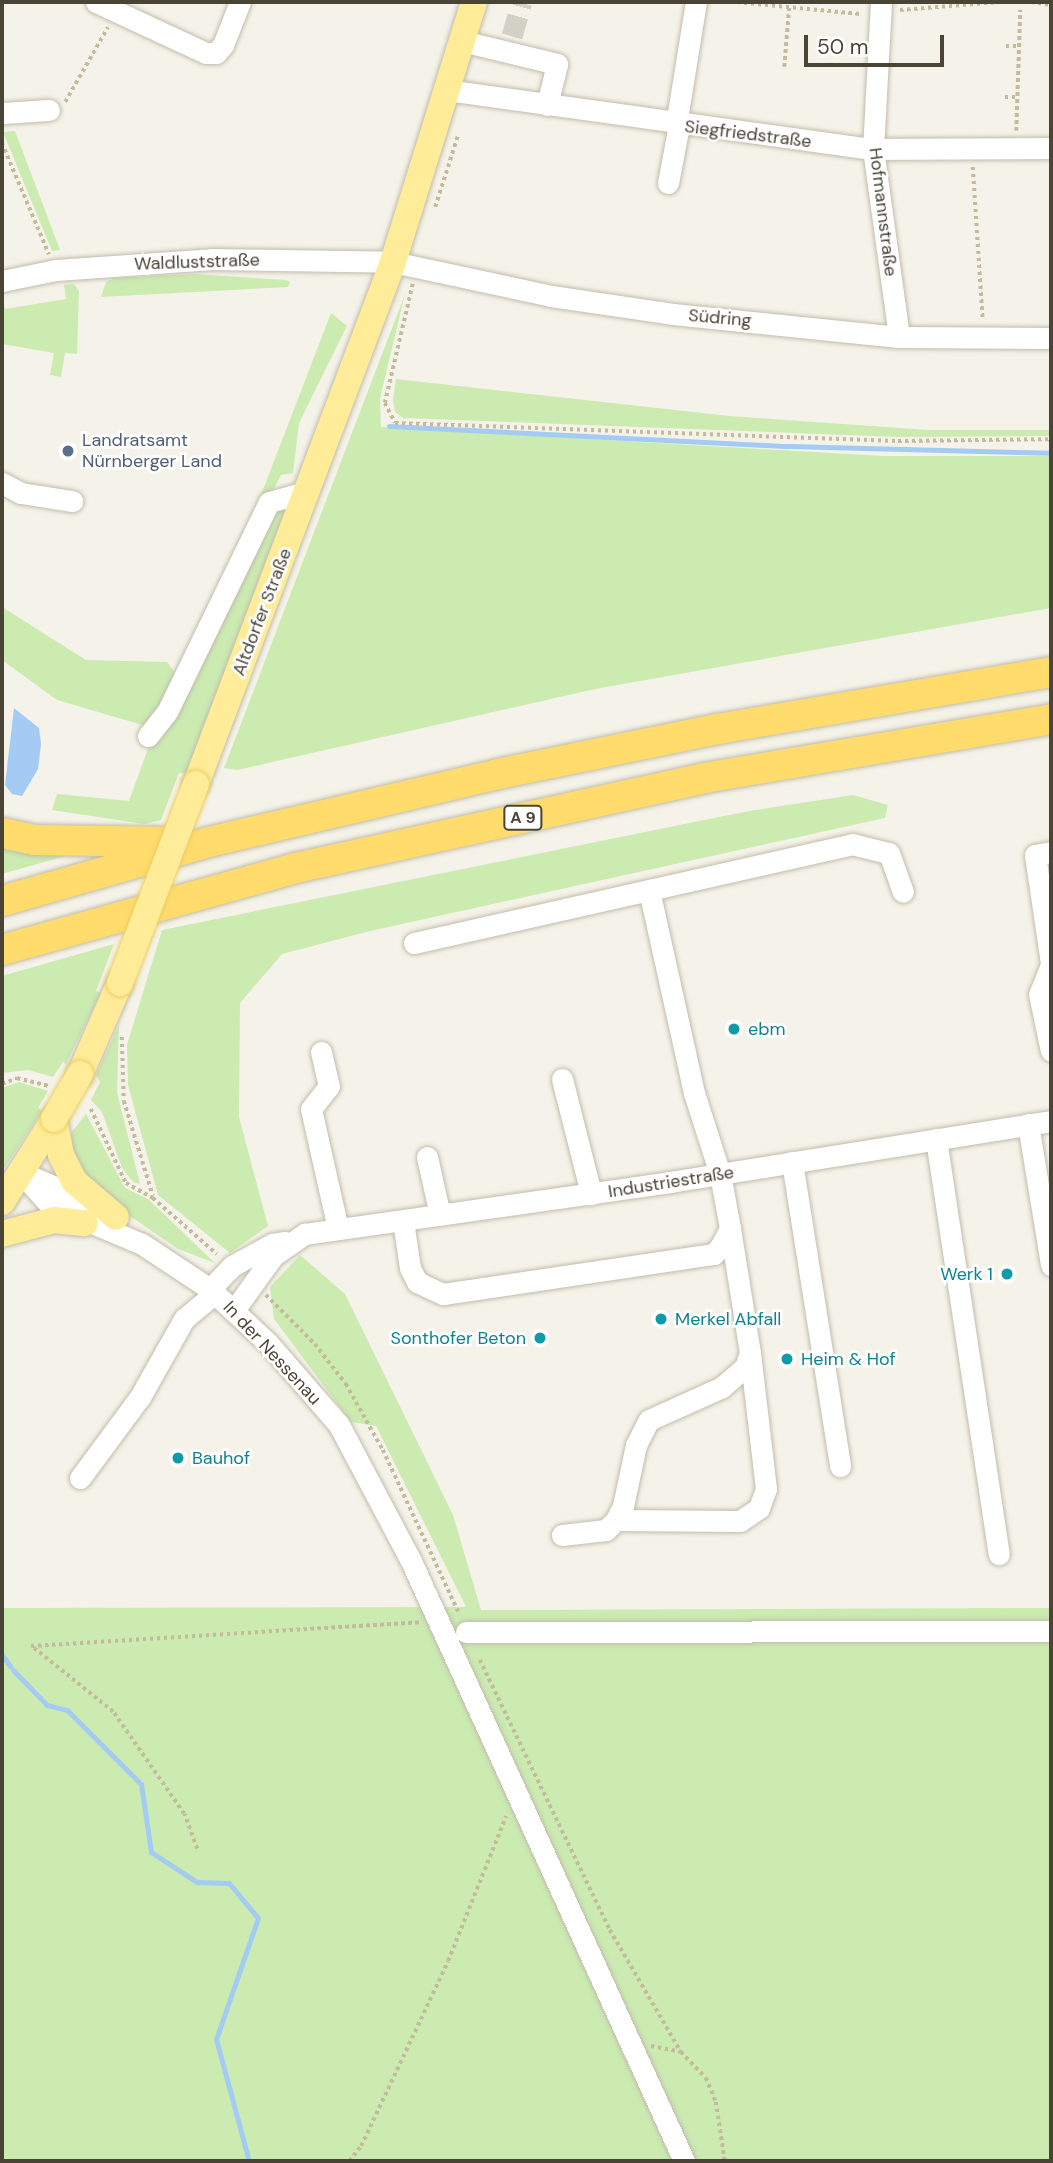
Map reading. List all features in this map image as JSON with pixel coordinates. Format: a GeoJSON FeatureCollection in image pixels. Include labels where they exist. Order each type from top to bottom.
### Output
{"type":"FeatureCollection","features":[{"type":"Feature","properties":{"kind":"highway"},"geometry":{"type":"LineString","coordinates":[[2,901],[209,842],[401,795],[718,729],[1051,672]]}},
{"type":"Feature","properties":{"kind":"highway","name":"A 9"},"geometry":{"type":"LineString","coordinates":[[2,950],[296,868],[690,781],[1051,719]]}},
{"type":"Feature","properties":{"kind":"highway"},"geometry":{"type":"LineString","coordinates":[[2,833],[34,840],[209,842]]}},
{"type":"Feature","properties":{"kind":"main road","name":"Altdorfer Straße"},"geometry":{"type":"LineString","coordinates":[[2,1202],[80,1074],[120,983],[309,491],[393,262],[474,2]]}},
{"type":"Feature","properties":{"kind":"main road"},"geometry":{"type":"LineString","coordinates":[[54,1119],[61,1155],[74,1181],[116,1217]]}},
{"type":"Feature","properties":{"kind":"main road"},"geometry":{"type":"LineString","coordinates":[[2,1234],[54,1220],[85,1223]]}},
{"type":"Feature","properties":{"kind":"street"},"geometry":{"type":"LineString","coordinates":[[96,2],[206,54],[216,53],[223,45],[240,2]]}},
{"type":"Feature","properties":{"kind":"street"},"geometry":{"type":"LineString","coordinates":[[667,183],[696,2]]}},
{"type":"Feature","properties":{"kind":"street","name":"Hofmannstraße"},"geometry":{"type":"LineString","coordinates":[[880,8],[873,149],[899,337]]}},
{"type":"Feature","properties":{"kind":"street"},"geometry":{"type":"LineString","coordinates":[[462,41],[505,42],[557,64],[547,105]]}},
{"type":"Feature","properties":{"kind":"street","name":"Siegfriedstraße"},"geometry":{"type":"LineString","coordinates":[[447,90],[678,125],[873,149],[1051,148]]}},
{"type":"Feature","properties":{"kind":"street"},"geometry":{"type":"LineString","coordinates":[[2,113],[50,110]]}},
{"type":"Feature","properties":{"kind":"street","name":"Waldluststraße"},"geometry":{"type":"LineString","coordinates":[[2,281],[55,270],[212,259],[393,262]]}},
{"type":"Feature","properties":{"kind":"street","name":"Südring"},"geometry":{"type":"LineString","coordinates":[[393,262],[619,308],[899,337],[1051,338]]}},
{"type":"Feature","properties":{"kind":"street"},"geometry":{"type":"LineString","coordinates":[[2,483],[21,493],[72,501]]}},
{"type":"Feature","properties":{"kind":"street"},"geometry":{"type":"LineString","coordinates":[[148,736],[167,712],[269,502],[309,491]]}},
{"type":"Feature","properties":{"kind":"street"},"geometry":{"type":"LineString","coordinates":[[414,943],[852,844],[876,846],[889,853],[903,892]]}},
{"type":"Feature","properties":{"kind":"street"},"geometry":{"type":"LineString","coordinates":[[1051,852],[1035,855],[1051,964],[1040,994],[1051,1051]]}},
{"type":"Feature","properties":{"kind":"street"},"geometry":{"type":"LineString","coordinates":[[616,1520],[740,1521],[759,1508],[766,1489],[750,1353],[720,1174],[694,1093],[649,890]]}},
{"type":"Feature","properties":{"kind":"street"},"geometry":{"type":"LineString","coordinates":[[321,1052],[329,1086],[311,1109],[338,1229]]}},
{"type":"Feature","properties":{"kind":"street"},"geometry":{"type":"LineString","coordinates":[[562,1079],[591,1194]]}},
{"type":"Feature","properties":{"kind":"street","name":"Industriestraße"},"geometry":{"type":"LineString","coordinates":[[80,1478],[140,1397],[184,1318],[213,1291],[232,1266],[272,1244],[338,1229],[591,1194],[1051,1121]]}},
{"type":"Feature","properties":{"kind":"street"},"geometry":{"type":"LineString","coordinates":[[1027,1124],[1051,1265]]}},
{"type":"Feature","properties":{"kind":"street"},"geometry":{"type":"LineString","coordinates":[[936,1139],[999,1554]]}},
{"type":"Feature","properties":{"kind":"street"},"geometry":{"type":"LineString","coordinates":[[427,1157],[440,1215]]}},
{"type":"Feature","properties":{"kind":"street"},"geometry":{"type":"LineString","coordinates":[[792,1162],[840,1466]]}},
{"type":"Feature","properties":{"kind":"street","name":"In der Nessenau"},"geometry":{"type":"LineString","coordinates":[[20,1172],[50,1181],[116,1217],[142,1244],[213,1291],[235,1309],[331,1416],[365,1471],[438,1621]]}},
{"type":"Feature","properties":{"kind":"street","name":"In der Nessenau"},"geometry":{"type":"LineString","coordinates":[[20,1172],[39,1196],[85,1223],[142,1244]]}},
{"type":"Feature","properties":{"kind":"street"},"geometry":{"type":"LineString","coordinates":[[403,1221],[410,1268],[417,1282],[443,1294],[714,1254],[730,1228]]}},
{"type":"Feature","properties":{"kind":"street"},"geometry":{"type":"LineString","coordinates":[[235,1309],[273,1256],[290,1241]]}},
{"type":"Feature","properties":{"kind":"street"},"geometry":{"type":"LineString","coordinates":[[562,1535],[606,1530],[616,1520],[623,1506],[636,1445],[649,1420],[722,1387],[744,1367],[750,1353]]}},
{"type":"Feature","properties":{"kind":"street"},"geometry":{"type":"LineString","coordinates":[[438,1621],[684,2161]]}},
{"type":"Feature","properties":{"kind":"street"},"geometry":{"type":"LineString","coordinates":[[467,1632],[1051,1631]]}},
{"type":"Feature","properties":{"kind":"path"},"geometry":{"type":"LineString","coordinates":[[737,2],[789,8],[880,8],[917,11],[1000,2]]}},
{"type":"Feature","properties":{"kind":"path"},"geometry":{"type":"LineString","coordinates":[[1031,2],[1051,5]]}},
{"type":"Feature","properties":{"kind":"path"},"geometry":{"type":"LineString","coordinates":[[784,67],[789,8]]}},
{"type":"Feature","properties":{"kind":"path"},"geometry":{"type":"LineString","coordinates":[[1015,148],[1020,10]]}},
{"type":"Feature","properties":{"kind":"path"},"geometry":{"type":"LineString","coordinates":[[50,110],[62,108],[117,12]]}},
{"type":"Feature","properties":{"kind":"path"},"geometry":{"type":"LineString","coordinates":[[1006,46],[1018,47]]}},
{"type":"Feature","properties":{"kind":"path"},"geometry":{"type":"LineString","coordinates":[[1005,96],[1017,97]]}},
{"type":"Feature","properties":{"kind":"path"},"geometry":{"type":"LineString","coordinates":[[2,143],[55,270]]}},
{"type":"Feature","properties":{"kind":"path"},"geometry":{"type":"LineString","coordinates":[[972,148],[984,339]]}},
{"type":"Feature","properties":{"kind":"path"},"geometry":{"type":"LineString","coordinates":[[414,279],[385,403],[396,423],[884,441],[1051,439]]}},
{"type":"Feature","properties":{"kind":"path"},"geometry":{"type":"LineString","coordinates":[[124,1031],[124,1101],[153,1198]]}},
{"type":"Feature","properties":{"kind":"path"},"geometry":{"type":"LineString","coordinates":[[2,1084],[17,1078],[52,1087]]}},
{"type":"Feature","properties":{"kind":"path"},"geometry":{"type":"LineString","coordinates":[[91,1109],[126,1183],[153,1198],[232,1266]]}},
{"type":"Feature","properties":{"kind":"path"},"geometry":{"type":"LineString","coordinates":[[254,1284],[315,1344],[346,1384],[383,1450],[610,1930],[681,2052],[706,2078],[716,2102],[725,2161]]}},
{"type":"Feature","properties":{"kind":"path"},"geometry":{"type":"LineString","coordinates":[[197,1849],[184,1814],[113,1712],[31,1647],[438,1621]]}},
{"type":"Feature","properties":{"kind":"path"},"geometry":{"type":"LineString","coordinates":[[349,2161],[361,2146],[448,1961],[515,1792]]}},
{"type":"Feature","properties":{"kind":"green space"},"geometry":{"type":"Polygon","coordinates":[[[15,131],[60,250],[52,251],[3,132],[15,131]]]}},
{"type":"Feature","properties":{"kind":"green space"},"geometry":{"type":"Polygon","coordinates":[[[194,274],[290,282],[288,287],[101,297],[106,282],[114,278],[194,274]]]}},
{"type":"Feature","properties":{"kind":"green space"},"geometry":{"type":"Polygon","coordinates":[[[74,284],[79,291],[77,354],[65,353],[61,377],[50,375],[54,353],[2,344],[2,295],[5,309],[66,299],[64,285],[74,284]]]}},
{"type":"Feature","properties":{"kind":"green space"},"geometry":{"type":"Polygon","coordinates":[[[405,294],[380,398],[381,427],[883,456],[1051,456],[1051,608],[595,689],[237,770],[224,768],[405,294]]]}},
{"type":"Feature","properties":{"kind":"green space"},"geometry":{"type":"Polygon","coordinates":[[[331,313],[347,326],[299,423],[293,473],[281,475],[271,494],[261,495],[331,313]]]}},
{"type":"Feature","properties":{"kind":"green space"},"geometry":{"type":"Polygon","coordinates":[[[396,379],[730,416],[929,430],[1051,430],[1051,436],[900,437],[403,418],[395,412],[393,400],[396,379]]]}},
{"type":"Feature","properties":{"kind":"green space"},"geometry":{"type":"Polygon","coordinates":[[[287,505],[186,773],[179,773],[161,820],[144,824],[52,810],[57,794],[129,801],[158,721],[146,726],[57,700],[2,660],[2,607],[86,660],[167,662],[181,680],[276,511],[287,505]]]}},
{"type":"Feature","properties":{"kind":"green space"},"geometry":{"type":"Polygon","coordinates":[[[853,795],[888,805],[885,818],[370,931],[282,954],[240,1003],[239,1117],[268,1226],[230,1253],[158,1195],[128,1085],[127,1045],[162,930],[749,811],[853,795]]]}},
{"type":"Feature","properties":{"kind":"green space"},"geometry":{"type":"Polygon","coordinates":[[[2,840],[69,855],[2,874],[2,840]]]}},
{"type":"Feature","properties":{"kind":"green space"},"geometry":{"type":"Polygon","coordinates":[[[114,944],[96,991],[101,993],[66,1064],[63,1062],[53,1077],[28,1070],[2,1073],[2,976],[114,944]]]}},
{"type":"Feature","properties":{"kind":"green space"},"geometry":{"type":"Polygon","coordinates":[[[119,1025],[117,1092],[140,1184],[133,1182],[122,1168],[102,1112],[91,1100],[100,1082],[96,1075],[119,1025]]]}},
{"type":"Feature","properties":{"kind":"green space"},"geometry":{"type":"Polygon","coordinates":[[[19,1082],[48,1091],[38,1108],[42,1110],[2,1172],[2,1088],[19,1082]]]}},
{"type":"Feature","properties":{"kind":"green space"},"geometry":{"type":"Polygon","coordinates":[[[86,1114],[125,1188],[148,1199],[215,1263],[178,1249],[95,1192],[78,1174],[68,1137],[86,1114]]]}},
{"type":"Feature","properties":{"kind":"green space"},"geometry":{"type":"Polygon","coordinates":[[[300,1255],[345,1294],[453,1515],[481,1610],[1051,1608],[1051,2161],[2,2161],[2,1608],[466,1607],[376,1426],[351,1422],[274,1319],[270,1287],[300,1255]]]}},
{"type":"Feature","properties":{"kind":"water"},"geometry":{"type":"Polygon","coordinates":[[[14,708],[39,728],[41,744],[38,769],[22,796],[12,794],[5,785],[14,708]]]}},
{"type":"Feature","properties":{"kind":"waterway"},"geometry":{"type":"LineString","coordinates":[[389,426],[789,446],[1051,453]]}},
{"type":"Feature","properties":{"kind":"waterway"},"geometry":{"type":"LineString","coordinates":[[2,1655],[10,1666]]}},
{"type":"Feature","properties":{"kind":"waterway"},"geometry":{"type":"LineString","coordinates":[[13,1670],[47,1705],[67,1710],[141,1784],[151,1852],[197,1882],[229,1883],[258,1918],[216,2039],[249,2161]]}},
{"type":"Feature","properties":{"kind":"tunnel"},"geometry":{"type":"LineString","coordinates":[[512,36],[522,2]]}},
{"type":"Feature","properties":{"kind":"place","name":"Landratsamt Nürnberger Land"},"geometry":{"type":"Point","coordinates":[68,451]}},
{"type":"Feature","properties":{"kind":"place","name":"ebm"},"geometry":{"type":"Point","coordinates":[734,1029]}},
{"type":"Feature","properties":{"kind":"place","name":"Werk 1"},"geometry":{"type":"Point","coordinates":[1007,1274]}},
{"type":"Feature","properties":{"kind":"place","name":"Merkel Abfall"},"geometry":{"type":"Point","coordinates":[661,1319]}},
{"type":"Feature","properties":{"kind":"place","name":"Sonthofer Beton"},"geometry":{"type":"Point","coordinates":[540,1338]}},
{"type":"Feature","properties":{"kind":"place","name":"Heim & Hof"},"geometry":{"type":"Point","coordinates":[787,1359]}},
{"type":"Feature","properties":{"kind":"place","name":"Bauhof"},"geometry":{"type":"Point","coordinates":[178,1458]}}]}
